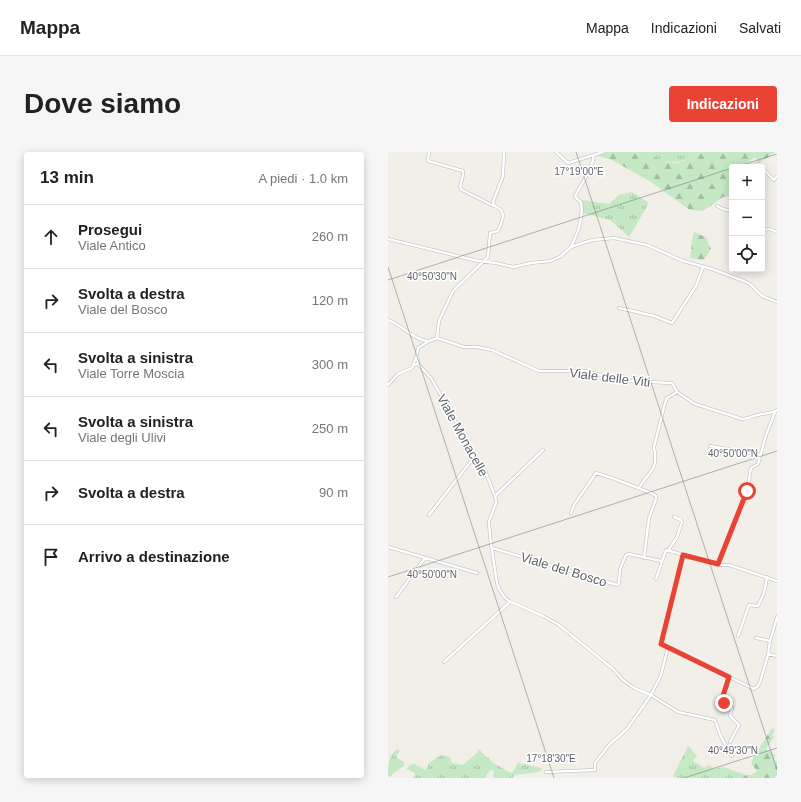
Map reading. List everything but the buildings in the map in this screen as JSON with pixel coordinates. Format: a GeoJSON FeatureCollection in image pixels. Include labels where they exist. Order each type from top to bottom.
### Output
{"type":"FeatureCollection","features":[{"type":"Feature","properties":{"kind":"street"},"geometry":{"type":"LineString","coordinates":[[418,348],[437,338],[439,321],[453,291],[488,257],[490,234],[498,231],[503,216],[502,210],[495,206],[491,206],[462,190],[460,187],[463,171],[428,161],[429,152]]}},
{"type":"Feature","properties":{"kind":"street"},"geometry":{"type":"LineString","coordinates":[[495,206],[493,202],[503,176],[504,152]]}},
{"type":"Feature","properties":{"kind":"street"},"geometry":{"type":"LineString","coordinates":[[556,152],[568,163],[603,152]]}},
{"type":"Feature","properties":{"kind":"street"},"geometry":{"type":"LineString","coordinates":[[571,248],[575,239],[582,206],[581,202],[575,196],[587,173],[592,168],[594,155]]}},
{"type":"Feature","properties":{"kind":"street"},"geometry":{"type":"LineString","coordinates":[[765,170],[774,180],[777,176]]}},
{"type":"Feature","properties":{"kind":"street"},"geometry":{"type":"LineString","coordinates":[[717,206],[729,210]]}},
{"type":"Feature","properties":{"kind":"street"},"geometry":{"type":"LineString","coordinates":[[765,230],[770,229],[777,232]]}},
{"type":"Feature","properties":{"kind":"street"},"geometry":{"type":"LineString","coordinates":[[388,239],[483,262],[513,267],[551,261],[582,243],[593,240],[614,238],[647,245],[683,261],[744,281],[750,284],[762,296],[777,302]]}},
{"type":"Feature","properties":{"kind":"street"},"geometry":{"type":"LineString","coordinates":[[575,239],[582,243]]}},
{"type":"Feature","properties":{"kind":"street"},"geometry":{"type":"LineString","coordinates":[[619,308],[654,316],[672,323],[696,286],[703,267]]}},
{"type":"Feature","properties":{"kind":"street"},"geometry":{"type":"LineString","coordinates":[[388,320],[398,324],[419,339],[429,341]]}},
{"type":"Feature","properties":{"kind":"street","name":"Viale delle Viti"},"geometry":{"type":"LineString","coordinates":[[437,338],[464,347],[477,347],[492,350],[539,371],[585,371],[627,382],[669,383],[673,385],[677,392],[695,404],[742,419],[776,410]]}},
{"type":"Feature","properties":{"kind":"street"},"geometry":{"type":"LineString","coordinates":[[414,365],[419,339]]}},
{"type":"Feature","properties":{"kind":"street"},"geometry":{"type":"LineString","coordinates":[[388,385],[398,374],[418,364],[417,354]]}},
{"type":"Feature","properties":{"kind":"street","name":"Viale Monacelle"},"geometry":{"type":"LineString","coordinates":[[418,364],[431,378],[475,456],[484,468],[495,496]]}},
{"type":"Feature","properties":{"kind":"street"},"geometry":{"type":"LineString","coordinates":[[639,488],[656,465],[656,453],[654,447],[665,403],[667,398],[677,392]]}},
{"type":"Feature","properties":{"kind":"street"},"geometry":{"type":"LineString","coordinates":[[718,564],[747,491],[751,468],[758,464],[766,435],[776,410]]}},
{"type":"Feature","properties":{"kind":"street"},"geometry":{"type":"LineString","coordinates":[[710,446],[761,455]]}},
{"type":"Feature","properties":{"kind":"street"},"geometry":{"type":"LineString","coordinates":[[543,450],[495,496],[496,503],[489,522],[491,548],[499,589],[505,598],[510,602],[554,622],[615,671],[629,685],[651,695],[678,712],[715,720],[721,737],[732,756]]}},
{"type":"Feature","properties":{"kind":"street"},"geometry":{"type":"LineString","coordinates":[[429,515],[475,456]]}},
{"type":"Feature","properties":{"kind":"street"},"geometry":{"type":"LineString","coordinates":[[571,513],[574,505],[596,473],[639,488],[656,496],[648,523],[644,558]]}},
{"type":"Feature","properties":{"kind":"street"},"geometry":{"type":"LineString","coordinates":[[656,579],[665,551],[668,551],[677,537],[682,522],[674,517]]}},
{"type":"Feature","properties":{"kind":"street"},"geometry":{"type":"LineString","coordinates":[[388,547],[477,573]]}},
{"type":"Feature","properties":{"kind":"street","name":"Viale del Bosco"},"geometry":{"type":"LineString","coordinates":[[491,548],[617,585],[619,583],[620,569],[626,555],[629,554],[661,561]]}},
{"type":"Feature","properties":{"kind":"street"},"geometry":{"type":"LineString","coordinates":[[668,551],[718,564],[729,565],[777,581]]}},
{"type":"Feature","properties":{"kind":"street"},"geometry":{"type":"LineString","coordinates":[[683,555],[661,644],[754,689],[760,682],[777,618]]}},
{"type":"Feature","properties":{"kind":"street"},"geometry":{"type":"LineString","coordinates":[[396,598],[425,558]]}},
{"type":"Feature","properties":{"kind":"street"},"geometry":{"type":"LineString","coordinates":[[738,636],[749,605],[757,607],[764,594],[767,578]]}},
{"type":"Feature","properties":{"kind":"street"},"geometry":{"type":"LineString","coordinates":[[444,662],[510,602]]}},
{"type":"Feature","properties":{"kind":"street"},"geometry":{"type":"LineString","coordinates":[[756,638],[770,641]]}},
{"type":"Feature","properties":{"kind":"street"},"geometry":{"type":"LineString","coordinates":[[546,772],[595,770],[595,763],[609,745],[626,729],[651,695],[661,676],[668,647]]}},
{"type":"Feature","properties":{"kind":"street"},"geometry":{"type":"LineString","coordinates":[[768,654],[777,656]]}},
{"type":"Feature","properties":{"kind":"street"},"geometry":{"type":"LineString","coordinates":[[729,677],[722,701],[732,708],[730,716],[739,725],[730,742]]}},
{"type":"Feature","properties":{"kind":"green space"},"geometry":{"type":"Polygon","coordinates":[[[600,152],[645,152],[666,163],[677,163],[690,159],[693,152],[775,152],[759,163],[755,157],[747,164],[729,164],[729,196],[723,197],[703,211],[690,210],[651,182],[612,160],[595,155],[600,152]]]}},
{"type":"Feature","properties":{"kind":"green space"},"geometry":{"type":"Polygon","coordinates":[[[645,152],[693,152],[690,159],[677,162],[666,162],[656,159],[645,152]]]}},
{"type":"Feature","properties":{"kind":"green space"},"geometry":{"type":"Polygon","coordinates":[[[632,192],[649,203],[629,237],[610,220],[583,213],[582,200],[609,204],[619,195],[632,192]]]}},
{"type":"Feature","properties":{"kind":"green space"},"geometry":{"type":"Polygon","coordinates":[[[694,232],[706,237],[711,249],[704,260],[690,258],[694,232]]]}},
{"type":"Feature","properties":{"kind":"green space"},"geometry":{"type":"Polygon","coordinates":[[[772,728],[775,731],[772,735],[774,737],[766,749],[775,755],[774,760],[777,762],[777,778],[742,778],[757,771],[751,763],[772,728]]]}},
{"type":"Feature","properties":{"kind":"green space"},"geometry":{"type":"Polygon","coordinates":[[[688,746],[697,756],[693,761],[704,768],[709,765],[714,769],[723,767],[746,775],[742,778],[679,778],[673,776],[688,746]]]}},
{"type":"Feature","properties":{"kind":"green space"},"geometry":{"type":"Polygon","coordinates":[[[397,749],[400,751],[396,757],[404,762],[404,765],[388,778],[390,758],[397,749]]]}},
{"type":"Feature","properties":{"kind":"green space"},"geometry":{"type":"Polygon","coordinates":[[[479,749],[493,763],[512,773],[518,763],[542,768],[539,772],[514,775],[513,778],[493,778],[494,770],[489,771],[485,778],[414,778],[415,773],[407,769],[410,765],[414,764],[426,770],[429,763],[441,755],[450,757],[452,763],[463,765],[477,753],[479,749]]]}},
{"type":"Feature","properties":{"kind":"route"},"geometry":{"type":"LineString","coordinates":[[724,703],[722,699],[729,677],[661,644],[683,555],[718,564],[747,491]]}}]}
